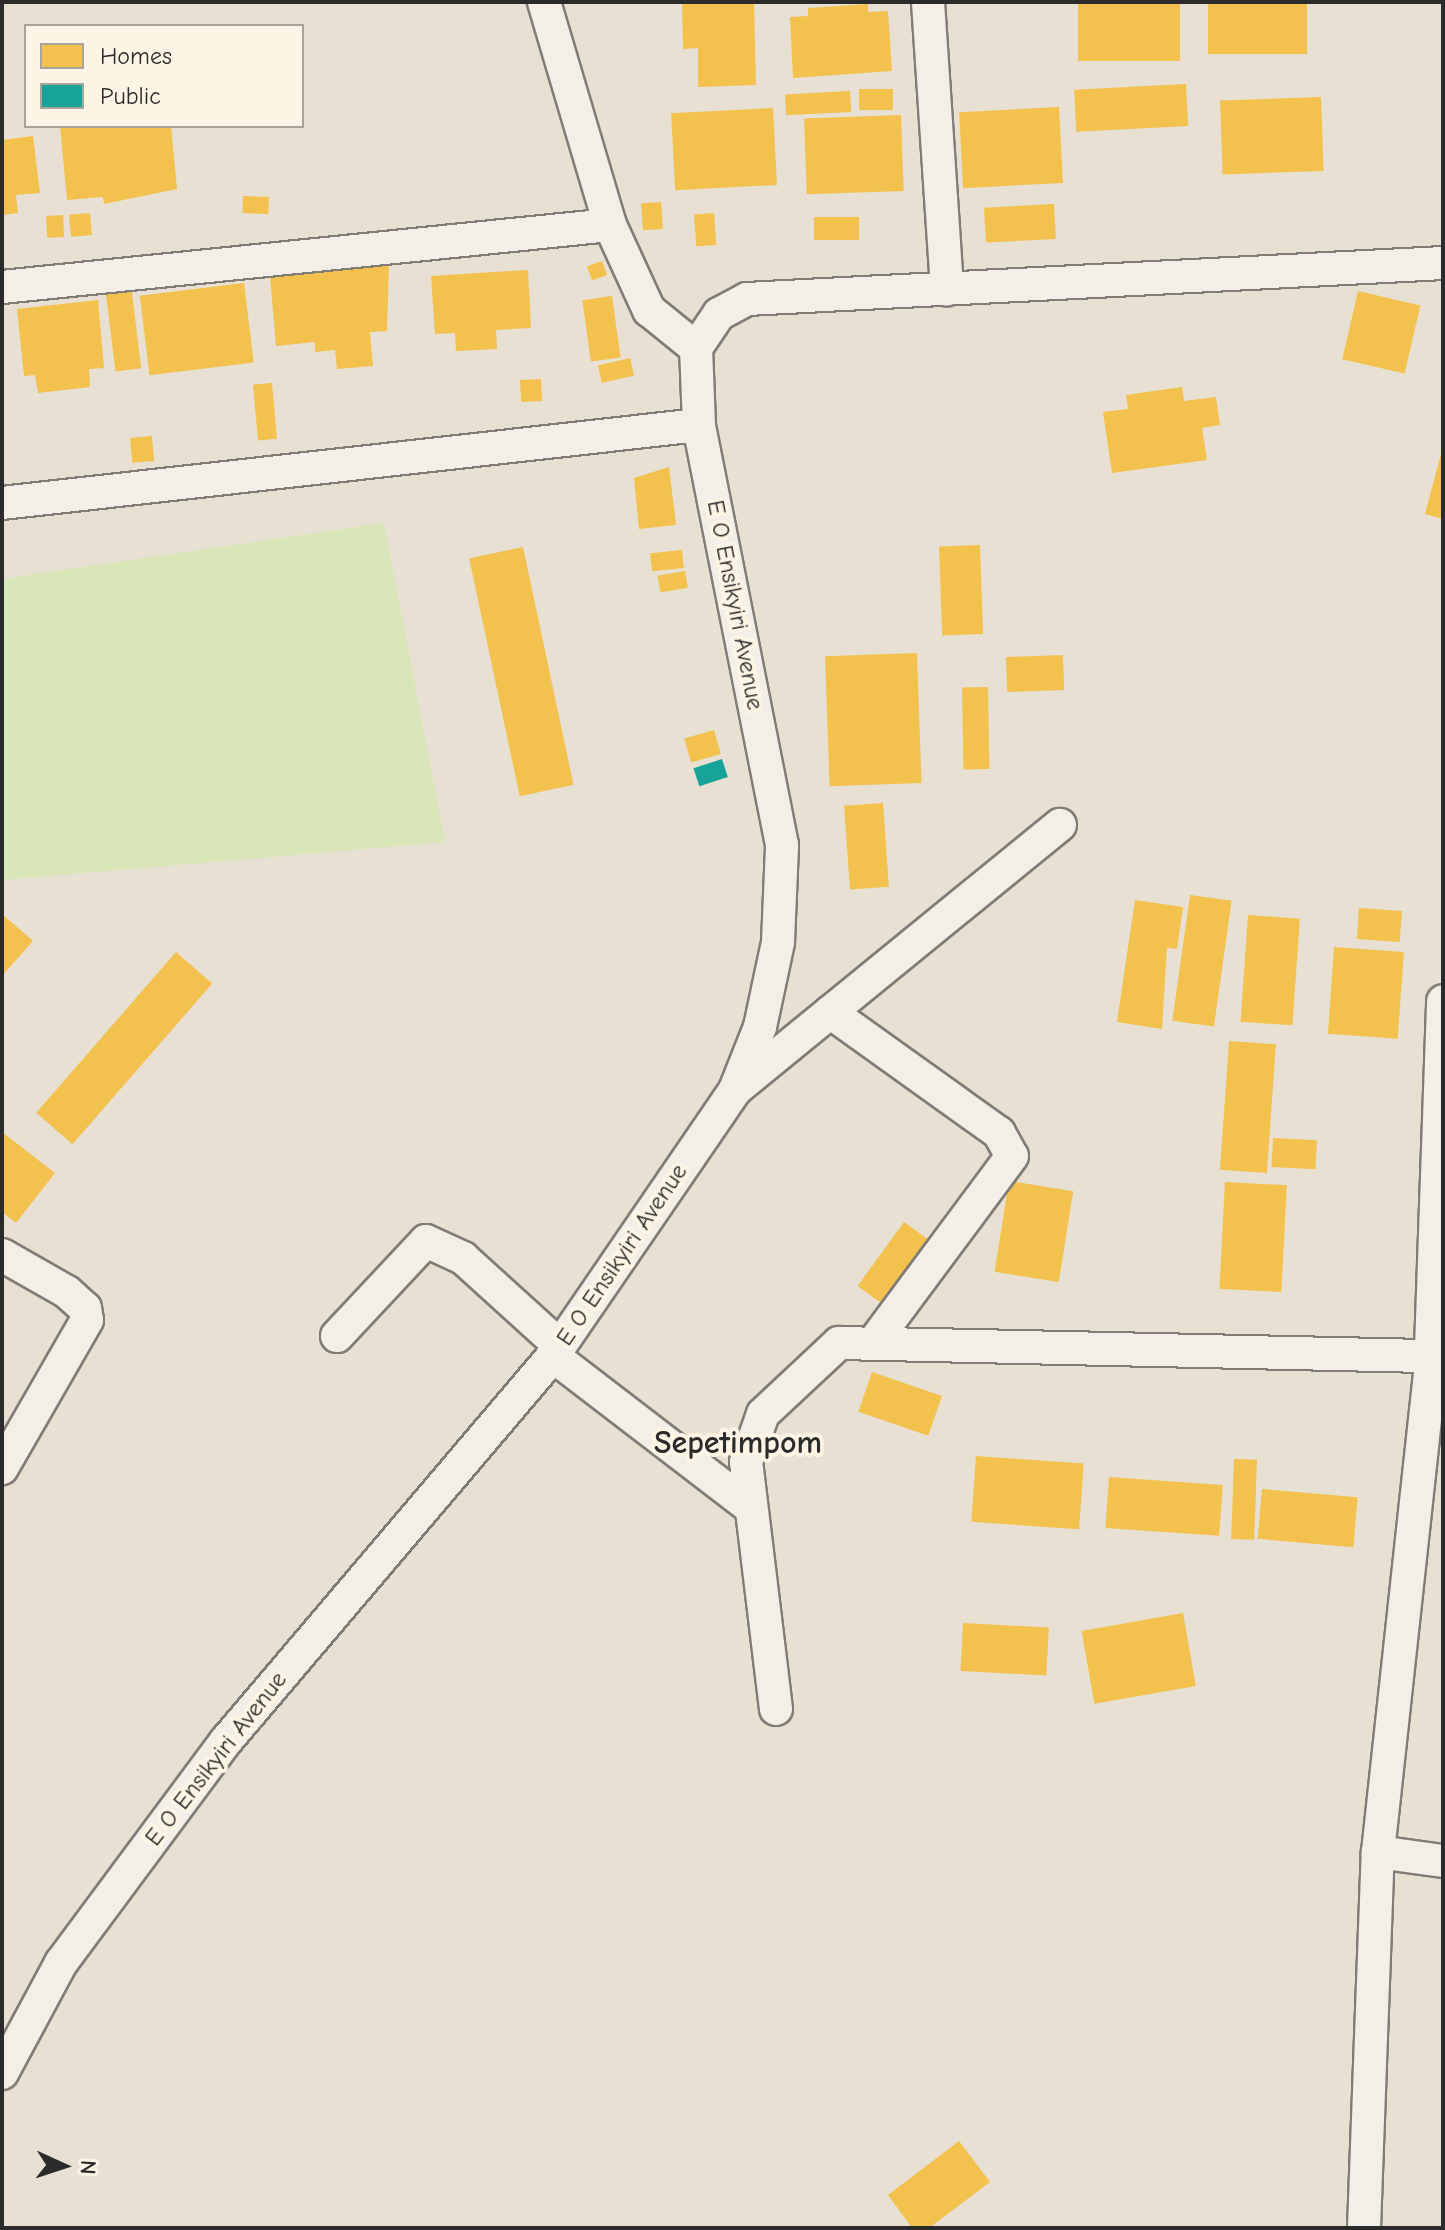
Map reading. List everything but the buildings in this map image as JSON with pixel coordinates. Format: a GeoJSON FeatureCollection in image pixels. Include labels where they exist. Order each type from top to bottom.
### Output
{"type":"FeatureCollection","features":[{"type":"Feature","properties":{"kind":"street"},"geometry":{"type":"LineString","coordinates":[[544,2],[610,225],[649,310],[696,348],[719,314],[747,299],[1443,263]]}},
{"type":"Feature","properties":{"kind":"street"},"geometry":{"type":"LineString","coordinates":[[928,2],[947,289]]}},
{"type":"Feature","properties":{"kind":"street"},"geometry":{"type":"LineString","coordinates":[[2,287],[610,225]]}},
{"type":"Feature","properties":{"kind":"street","name":"E O Ensikyiri Avenue"},"geometry":{"type":"LineString","coordinates":[[2,2073],[61,1963],[226,1741],[556,1351],[735,1090],[760,1027],[778,942],[782,845],[699,425],[696,348]]}},
{"type":"Feature","properties":{"kind":"street"},"geometry":{"type":"LineString","coordinates":[[2,503],[699,425]]}},
{"type":"Feature","properties":{"kind":"street"},"geometry":{"type":"LineString","coordinates":[[735,1090],[1060,825]]}},
{"type":"Feature","properties":{"kind":"street"},"geometry":{"type":"LineString","coordinates":[[1364,2228],[1378,1852],[1433,1370],[1443,1001]]}},
{"type":"Feature","properties":{"kind":"street"},"geometry":{"type":"LineString","coordinates":[[830,1012],[999,1133],[1012,1156],[876,1339]]}},
{"type":"Feature","properties":{"kind":"street"},"geometry":{"type":"LineString","coordinates":[[337,1336],[408,1253],[426,1241],[441,1242],[463,1258],[556,1351],[746,1504]]}},
{"type":"Feature","properties":{"kind":"street"},"geometry":{"type":"LineString","coordinates":[[2,1255],[67,1292],[85,1308],[87,1320],[2,1468]]}},
{"type":"Feature","properties":{"kind":"street"},"geometry":{"type":"LineString","coordinates":[[776,1709],[746,1504],[746,1462],[763,1414],[825,1351],[854,1338],[1433,1370]]}},
{"type":"Feature","properties":{"kind":"street"},"geometry":{"type":"LineString","coordinates":[[1378,1852],[1443,1861]]}},
{"type":"Feature","properties":{"kind":"green space"},"geometry":{"type":"Polygon","coordinates":[[[384,523],[445,842],[2,880],[2,579],[384,523]]]}},
{"type":"Feature","properties":{"kind":"district","name":"Sepetimpom"},"geometry":{"type":"Point","coordinates":[738,1443]}}]}
